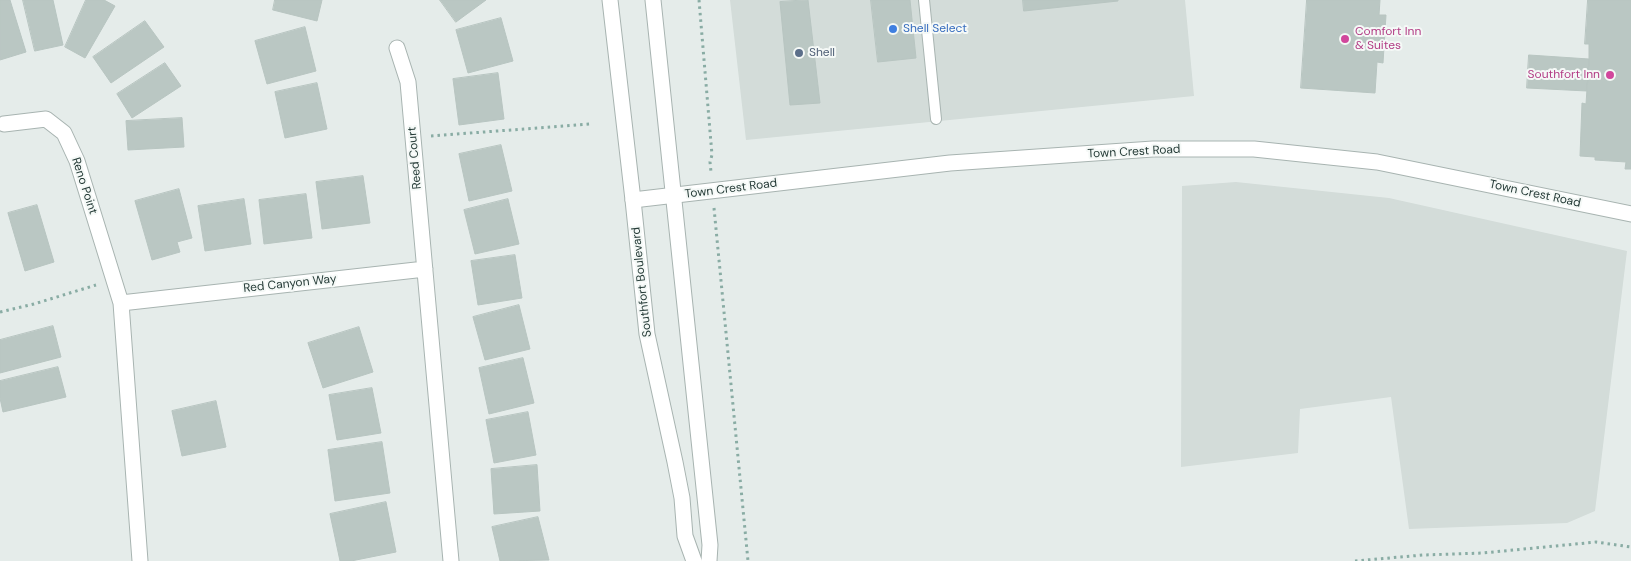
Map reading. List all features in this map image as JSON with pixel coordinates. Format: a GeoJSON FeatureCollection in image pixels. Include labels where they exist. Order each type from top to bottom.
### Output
{"type":"FeatureCollection","features":[{"type":"Feature","properties":{"kind":"street","name":"Southfort Boulevard"},"geometry":{"type":"LineString","coordinates":[[610,0],[634,200],[647,334],[677,471],[682,498],[685,536],[694,561]]}},
{"type":"Feature","properties":{"kind":"street"},"geometry":{"type":"LineString","coordinates":[[652,0],[710,545],[709,561]]}},
{"type":"Feature","properties":{"kind":"street","name":"Reed Court"},"geometry":{"type":"LineString","coordinates":[[397,48],[408,82],[425,269]]}},
{"type":"Feature","properties":{"kind":"street","name":"Reno Point"},"geometry":{"type":"LineString","coordinates":[[4,124],[46,119],[64,132],[77,161],[121,303]]}},
{"type":"Feature","properties":{"kind":"street","name":"Town Crest Road"},"geometry":{"type":"LineString","coordinates":[[634,200],[950,164],[1153,149],[1254,149],[1377,162],[1631,214]]}},
{"type":"Feature","properties":{"kind":"street"},"geometry":{"type":"LineString","coordinates":[[425,269],[451,561]]}},
{"type":"Feature","properties":{"kind":"street","name":"Red Canyon Way"},"geometry":{"type":"LineString","coordinates":[[121,303],[425,269]]}},
{"type":"Feature","properties":{"kind":"street"},"geometry":{"type":"LineString","coordinates":[[121,303],[140,561]]}},
{"type":"Feature","properties":{"kind":"lane"},"geometry":{"type":"LineString","coordinates":[[924,0],[936,119]]}},
{"type":"Feature","properties":{"kind":"path"},"geometry":{"type":"LineString","coordinates":[[699,0],[712,155],[710,162]]}},
{"type":"Feature","properties":{"kind":"path"},"geometry":{"type":"LineString","coordinates":[[413,137],[590,124]]}},
{"type":"Feature","properties":{"kind":"path"},"geometry":{"type":"LineString","coordinates":[[715,216],[748,561]]}},
{"type":"Feature","properties":{"kind":"path"},"geometry":{"type":"LineString","coordinates":[[0,312],[114,280]]}},
{"type":"Feature","properties":{"kind":"path"},"geometry":{"type":"LineString","coordinates":[[1355,561],[1423,555],[1483,553],[1596,542],[1631,547]]}},
{"type":"Feature","properties":{"kind":"shaded area"},"geometry":{"type":"Polygon","coordinates":[[[730,0],[1185,0],[1194,96],[746,140],[730,0]]]}},
{"type":"Feature","properties":{"kind":"shaded area"},"geometry":{"type":"Polygon","coordinates":[[[1236,182],[1389,198],[1627,251],[1595,511],[1567,523],[1409,529],[1391,397],[1300,409],[1298,453],[1181,467],[1182,186],[1236,182]]]}},
{"type":"Feature","properties":{"kind":"building"},"geometry":{"type":"Polygon","coordinates":[[[0,0],[10,0],[26,52],[0,60],[0,0]]]}},
{"type":"Feature","properties":{"kind":"building"},"geometry":{"type":"Polygon","coordinates":[[[23,0],[53,0],[63,45],[35,51],[23,0]]]}},
{"type":"Feature","properties":{"kind":"building"},"geometry":{"type":"Polygon","coordinates":[[[86,0],[104,0],[115,6],[85,58],[65,47],[86,0]]]}},
{"type":"Feature","properties":{"kind":"building"},"geometry":{"type":"Polygon","coordinates":[[[275,0],[322,0],[317,21],[273,10],[275,0]]]}},
{"type":"Feature","properties":{"kind":"building"},"geometry":{"type":"Polygon","coordinates":[[[440,0],[486,0],[456,22],[440,0]]]}},
{"type":"Feature","properties":{"kind":"building","name":"Shell"},"geometry":{"type":"Polygon","coordinates":[[[808,0],[820,103],[790,105],[780,2],[808,0]]]}},
{"type":"Feature","properties":{"kind":"building","name":"Shell Select"},"geometry":{"type":"Polygon","coordinates":[[[871,0],[910,0],[916,58],[878,62],[871,0]]]}},
{"type":"Feature","properties":{"kind":"building"},"geometry":{"type":"Polygon","coordinates":[[[1023,0],[1118,0],[1118,1],[1024,11],[1023,0]]]}},
{"type":"Feature","properties":{"kind":"building","name":"Comfort Inn & Suites"},"geometry":{"type":"Polygon","coordinates":[[[1307,0],[1380,0],[1379,15],[1386,15],[1383,63],[1377,62],[1375,93],[1301,88],[1307,0]]]}},
{"type":"Feature","properties":{"kind":"building","name":"Southfort Inn"},"geometry":{"type":"Polygon","coordinates":[[[1588,0],[1631,0],[1631,169],[1625,169],[1626,162],[1595,160],[1595,157],[1580,156],[1582,103],[1586,104],[1589,59],[1589,44],[1585,44],[1588,0]]]}},
{"type":"Feature","properties":{"kind":"building"},"geometry":{"type":"Polygon","coordinates":[[[501,18],[513,61],[468,73],[456,30],[501,18]]]}},
{"type":"Feature","properties":{"kind":"building"},"geometry":{"type":"Polygon","coordinates":[[[145,21],[164,47],[111,83],[93,57],[145,21]]]}},
{"type":"Feature","properties":{"kind":"building"},"geometry":{"type":"Polygon","coordinates":[[[305,27],[316,71],[267,84],[255,41],[305,27]]]}},
{"type":"Feature","properties":{"kind":"building"},"geometry":{"type":"Polygon","coordinates":[[[1529,55],[1589,59],[1587,91],[1527,88],[1529,55]]]}},
{"type":"Feature","properties":{"kind":"building"},"geometry":{"type":"Polygon","coordinates":[[[165,63],[181,86],[132,118],[117,94],[165,63]]]}},
{"type":"Feature","properties":{"kind":"building"},"geometry":{"type":"Polygon","coordinates":[[[498,73],[504,119],[459,125],[453,79],[498,73]]]}},
{"type":"Feature","properties":{"kind":"building"},"geometry":{"type":"Polygon","coordinates":[[[317,83],[327,129],[285,138],[275,92],[317,83]]]}},
{"type":"Feature","properties":{"kind":"building"},"geometry":{"type":"Polygon","coordinates":[[[182,118],[184,147],[128,150],[126,121],[182,118]]]}},
{"type":"Feature","properties":{"kind":"building"},"geometry":{"type":"Polygon","coordinates":[[[501,145],[512,191],[469,201],[459,154],[501,145]]]}},
{"type":"Feature","properties":{"kind":"building"},"geometry":{"type":"Polygon","coordinates":[[[363,176],[370,223],[322,229],[316,182],[363,176]]]}},
{"type":"Feature","properties":{"kind":"building"},"geometry":{"type":"Polygon","coordinates":[[[179,189],[192,238],[177,242],[180,252],[152,260],[135,201],[179,189]]]}},
{"type":"Feature","properties":{"kind":"building"},"geometry":{"type":"Polygon","coordinates":[[[306,194],[312,238],[264,244],[259,200],[306,194]]]}},
{"type":"Feature","properties":{"kind":"building"},"geometry":{"type":"Polygon","coordinates":[[[244,199],[251,244],[205,251],[198,206],[244,199]]]}},
{"type":"Feature","properties":{"kind":"building"},"geometry":{"type":"Polygon","coordinates":[[[508,199],[519,244],[475,254],[464,210],[508,199]]]}},
{"type":"Feature","properties":{"kind":"building"},"geometry":{"type":"Polygon","coordinates":[[[37,205],[54,262],[25,271],[8,213],[37,205]]]}},
{"type":"Feature","properties":{"kind":"building"},"geometry":{"type":"Polygon","coordinates":[[[515,255],[522,298],[478,305],[471,261],[515,255]]]}},
{"type":"Feature","properties":{"kind":"building"},"geometry":{"type":"Polygon","coordinates":[[[519,305],[530,349],[485,360],[473,317],[519,305]]]}},
{"type":"Feature","properties":{"kind":"building"},"geometry":{"type":"Polygon","coordinates":[[[53,326],[61,357],[0,373],[0,340],[53,326]]]}},
{"type":"Feature","properties":{"kind":"building"},"geometry":{"type":"Polygon","coordinates":[[[359,327],[373,372],[323,388],[308,343],[359,327]]]}},
{"type":"Feature","properties":{"kind":"building"},"geometry":{"type":"Polygon","coordinates":[[[523,358],[534,403],[489,414],[479,368],[523,358]]]}},
{"type":"Feature","properties":{"kind":"building"},"geometry":{"type":"Polygon","coordinates":[[[58,367],[66,397],[3,412],[0,398],[0,381],[58,367]]]}},
{"type":"Feature","properties":{"kind":"building"},"geometry":{"type":"Polygon","coordinates":[[[372,388],[381,433],[337,440],[329,395],[372,388]]]}},
{"type":"Feature","properties":{"kind":"building"},"geometry":{"type":"Polygon","coordinates":[[[216,401],[226,447],[182,456],[172,411],[216,401]]]}},
{"type":"Feature","properties":{"kind":"building"},"geometry":{"type":"Polygon","coordinates":[[[528,412],[536,455],[494,463],[486,420],[528,412]]]}},
{"type":"Feature","properties":{"kind":"building"},"geometry":{"type":"Polygon","coordinates":[[[382,442],[390,493],[335,501],[328,450],[382,442]]]}},
{"type":"Feature","properties":{"kind":"building"},"geometry":{"type":"Polygon","coordinates":[[[537,465],[540,511],[494,514],[491,469],[537,465]]]}},
{"type":"Feature","properties":{"kind":"building"},"geometry":{"type":"Polygon","coordinates":[[[386,502],[396,552],[351,561],[340,561],[330,514],[386,502]]]}},
{"type":"Feature","properties":{"kind":"building"},"geometry":{"type":"Polygon","coordinates":[[[538,517],[549,560],[500,561],[492,527],[538,517]]]}},
{"type":"Feature","properties":{"kind":"place","name":"Shell Select"},"geometry":{"type":"Point","coordinates":[893,29]}},
{"type":"Feature","properties":{"kind":"place","name":"Comfort Inn & Suites"},"geometry":{"type":"Point","coordinates":[1345,39]}},
{"type":"Feature","properties":{"kind":"place","name":"Shell"},"geometry":{"type":"Point","coordinates":[799,53]}},
{"type":"Feature","properties":{"kind":"place","name":"Southfort Inn"},"geometry":{"type":"Point","coordinates":[1610,75]}}]}
